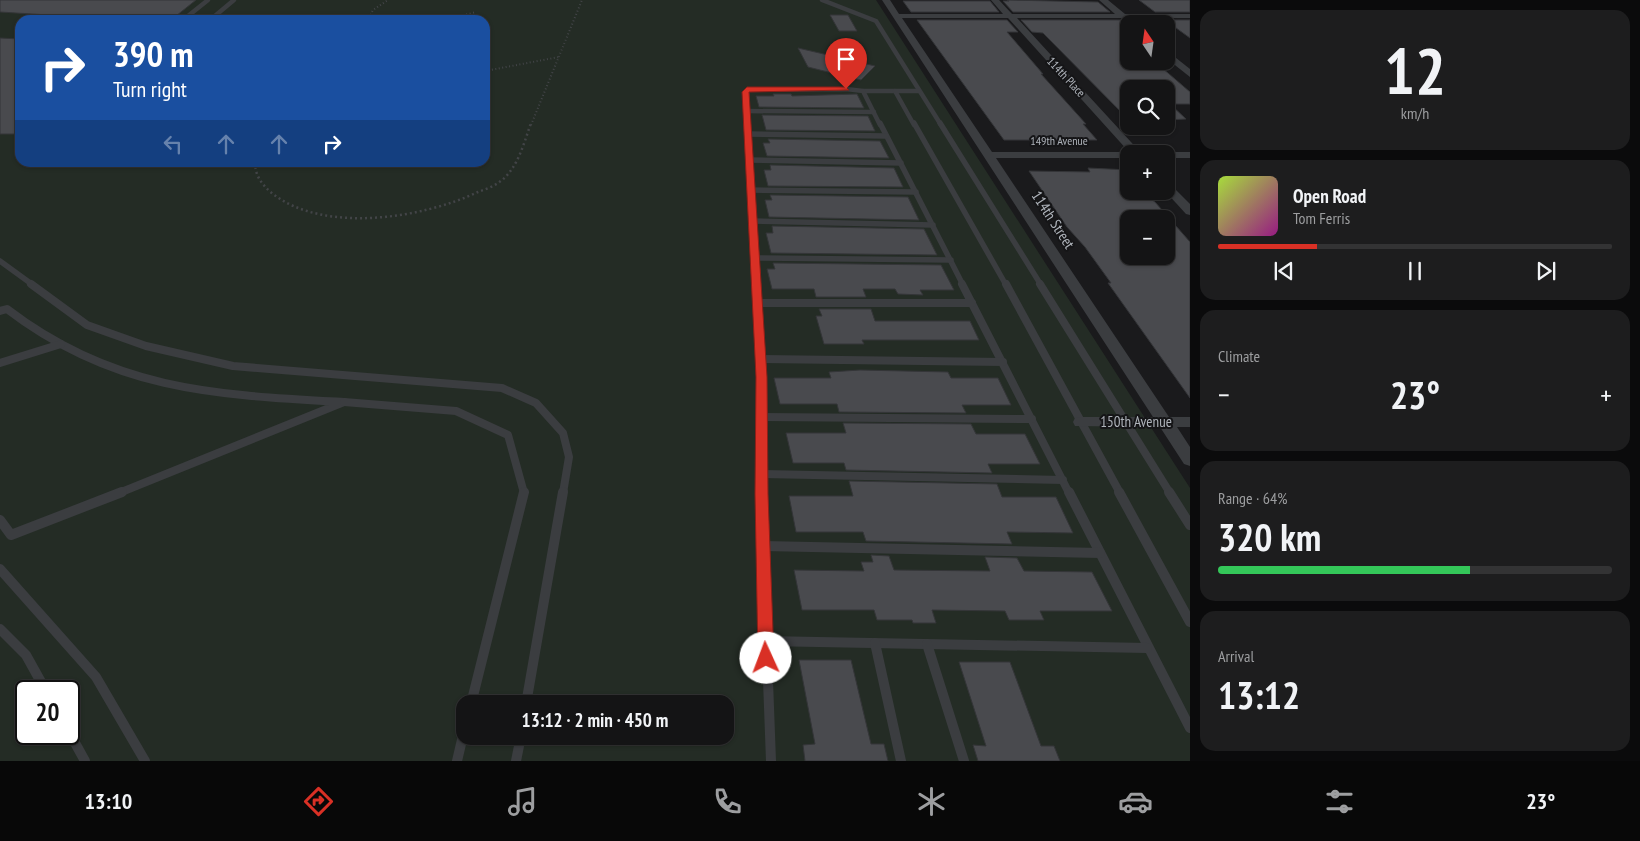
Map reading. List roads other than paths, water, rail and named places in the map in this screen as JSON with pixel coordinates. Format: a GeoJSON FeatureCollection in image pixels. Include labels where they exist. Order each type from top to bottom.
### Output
{"type":"FeatureCollection","features":[{"type":"Feature","properties":{"kind":"street","name":"114th Street"},"geometry":{"type":"LineString","coordinates":[[886,0],[1190,460]]}},
{"type":"Feature","properties":{"kind":"street","name":"114th Place"},"geometry":{"type":"LineString","coordinates":[[994,0],[1129,145]]}},
{"type":"Feature","properties":{"kind":"street"},"geometry":{"type":"LineString","coordinates":[[1103,0],[1121,15]]}},
{"type":"Feature","properties":{"kind":"street"},"geometry":{"type":"LineString","coordinates":[[897,16],[1120,16]]}},
{"type":"Feature","properties":{"kind":"street"},"geometry":{"type":"LineString","coordinates":[[1175,16],[1190,16]]}},
{"type":"Feature","properties":{"kind":"street"},"geometry":{"type":"LineString","coordinates":[[1175,61],[1190,74]]}},
{"type":"Feature","properties":{"kind":"street","name":"149th Avenue"},"geometry":{"type":"LineString","coordinates":[[990,155],[1120,155]]}},
{"type":"Feature","properties":{"kind":"street"},"geometry":{"type":"LineString","coordinates":[[1175,155],[1190,155]]}},
{"type":"Feature","properties":{"kind":"street"},"geometry":{"type":"LineString","coordinates":[[1175,195],[1190,211]]}},
{"type":"Feature","properties":{"kind":"street","name":"150th Avenue"},"geometry":{"type":"LineString","coordinates":[[1081,422],[1190,422]]}},
{"type":"Feature","properties":{"kind":"lane"},"geometry":{"type":"LineString","coordinates":[[189,15],[208,0]]}},
{"type":"Feature","properties":{"kind":"lane"},"geometry":{"type":"LineString","coordinates":[[216,15],[234,0]]}},
{"type":"Feature","properties":{"kind":"lane"},"geometry":{"type":"LineString","coordinates":[[822,0],[876,21],[1190,525]]}},
{"type":"Feature","properties":{"kind":"lane"},"geometry":{"type":"LineString","coordinates":[[771,761],[765,641],[760,359],[746,111],[747,90],[846,89],[862,91],[919,91]]}},
{"type":"Feature","properties":{"kind":"lane"},"geometry":{"type":"LineString","coordinates":[[862,91],[916,192],[1147,648],[1190,728]]}},
{"type":"Feature","properties":{"kind":"lane"},"geometry":{"type":"LineString","coordinates":[[895,91],[1081,422],[1190,622]]}},
{"type":"Feature","properties":{"kind":"lane"},"geometry":{"type":"LineString","coordinates":[[746,111],[874,112]]}},
{"type":"Feature","properties":{"kind":"lane"},"geometry":{"type":"LineString","coordinates":[[748,134],[886,136]]}},
{"type":"Feature","properties":{"kind":"lane"},"geometry":{"type":"LineString","coordinates":[[749,160],[900,163]]}},
{"type":"Feature","properties":{"kind":"lane"},"geometry":{"type":"LineString","coordinates":[[750,190],[916,192]]}},
{"type":"Feature","properties":{"kind":"lane"},"geometry":{"type":"LineString","coordinates":[[752,222],[932,225]]}},
{"type":"Feature","properties":{"kind":"lane"},"geometry":{"type":"LineString","coordinates":[[754,258],[950,260]]}},
{"type":"Feature","properties":{"kind":"lane"},"geometry":{"type":"LineString","coordinates":[[0,261],[86,325],[146,346],[233,366],[502,388],[536,403],[563,433],[569,457],[528,695]]}},
{"type":"Feature","properties":{"kind":"lane"},"geometry":{"type":"LineString","coordinates":[[757,302],[972,303]]}},
{"type":"Feature","properties":{"kind":"lane"},"geometry":{"type":"LineString","coordinates":[[0,311],[7,309],[20,320],[96,362],[199,391],[264,398],[456,411],[508,435],[524,492],[473,695]]}},
{"type":"Feature","properties":{"kind":"lane"},"geometry":{"type":"LineString","coordinates":[[0,363],[61,344]]}},
{"type":"Feature","properties":{"kind":"lane"},"geometry":{"type":"LineString","coordinates":[[760,359],[1003,362]]}},
{"type":"Feature","properties":{"kind":"lane"},"geometry":{"type":"LineString","coordinates":[[0,520],[11,535],[211,457],[344,402]]}},
{"type":"Feature","properties":{"kind":"lane"},"geometry":{"type":"LineString","coordinates":[[761,417],[1032,419]]}},
{"type":"Feature","properties":{"kind":"lane"},"geometry":{"type":"LineString","coordinates":[[761,474],[1063,480]]}},
{"type":"Feature","properties":{"kind":"lane"},"geometry":{"type":"LineString","coordinates":[[763,546],[1100,553]]}},
{"type":"Feature","properties":{"kind":"lane"},"geometry":{"type":"LineString","coordinates":[[0,569],[96,677],[145,761]]}},
{"type":"Feature","properties":{"kind":"lane"},"geometry":{"type":"LineString","coordinates":[[0,629],[26,655],[40,680]]}},
{"type":"Feature","properties":{"kind":"lane"},"geometry":{"type":"LineString","coordinates":[[765,641],[1147,648]]}},
{"type":"Feature","properties":{"kind":"lane"},"geometry":{"type":"LineString","coordinates":[[875,643],[901,761]]}},
{"type":"Feature","properties":{"kind":"lane"},"geometry":{"type":"LineString","coordinates":[[927,644],[964,761]]}},
{"type":"Feature","properties":{"kind":"lane"},"geometry":{"type":"LineString","coordinates":[[76,745],[85,761]]}},
{"type":"Feature","properties":{"kind":"lane"},"geometry":{"type":"LineString","coordinates":[[456,761],[460,745]]}},
{"type":"Feature","properties":{"kind":"lane"},"geometry":{"type":"LineString","coordinates":[[516,761],[519,745]]}}]}
